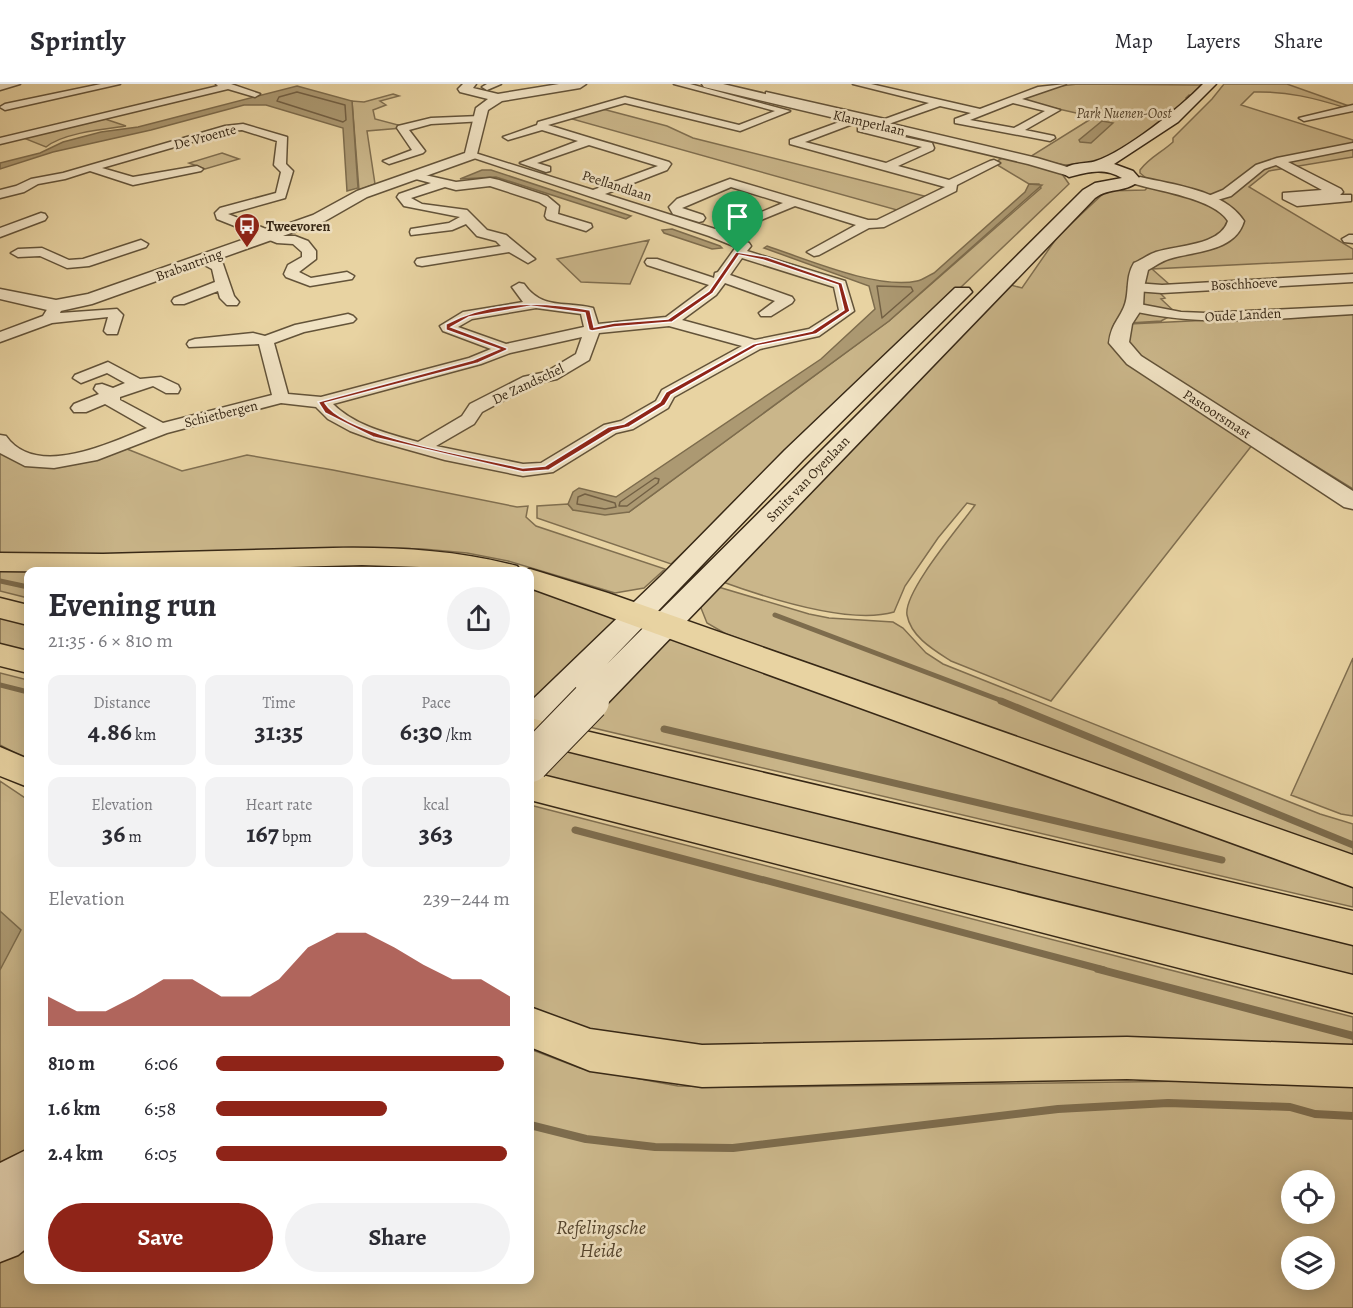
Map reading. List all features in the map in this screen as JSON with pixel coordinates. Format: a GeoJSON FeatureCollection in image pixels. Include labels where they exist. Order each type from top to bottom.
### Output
{"type":"FeatureCollection","features":[{"type":"Feature","properties":{"kind":"highway"},"geometry":{"type":"LineString","coordinates":[[0,562],[137,562],[396,556],[457,561],[484,567]]}},
{"type":"Feature","properties":{"kind":"highway"},"geometry":{"type":"LineString","coordinates":[[534,579],[1353,870]]}},
{"type":"Feature","properties":{"kind":"highway"},"geometry":{"type":"LineString","coordinates":[[0,608],[24,614]]}},
{"type":"Feature","properties":{"kind":"highway"},"geometry":{"type":"LineString","coordinates":[[0,655],[24,661]]}},
{"type":"Feature","properties":{"kind":"highway"},"geometry":{"type":"LineString","coordinates":[[534,731],[1353,928]]}},
{"type":"Feature","properties":{"kind":"highway"},"geometry":{"type":"LineString","coordinates":[[0,760],[24,772]]}},
{"type":"Feature","properties":{"kind":"highway"},"geometry":{"type":"LineString","coordinates":[[534,787],[1353,994]]}},
{"type":"Feature","properties":{"kind":"highway"},"geometry":{"type":"LineString","coordinates":[[534,1029],[590,1050],[702,1066],[1127,1058],[1353,1066]]}},
{"type":"Feature","properties":{"kind":"main road"},"geometry":{"type":"LineString","coordinates":[[1083,182],[1082,170],[1108,163],[1200,96],[1209,84]]}},
{"type":"Feature","properties":{"kind":"main road"},"geometry":{"type":"LineString","coordinates":[[1028,227],[1083,182],[1133,176],[1221,84]]}},
{"type":"Feature","properties":{"kind":"main road"},"geometry":{"type":"LineString","coordinates":[[1108,163],[1133,176]]}},
{"type":"Feature","properties":{"kind":"main road","name":"Smits van Oyenlaan"},"geometry":{"type":"LineString","coordinates":[[534,757],[575,698],[652,620],[1037,246],[1083,182]]}},
{"type":"Feature","properties":{"kind":"main road","name":"Smits van Oyenlaan"},"geometry":{"type":"LineString","coordinates":[[652,620],[794,455],[972,281]]}},
{"type":"Feature","properties":{"kind":"main road","name":"Smits van Oyenlaan"},"geometry":{"type":"LineString","coordinates":[[534,720],[575,698]]}},
{"type":"Feature","properties":{"kind":"main road"},"geometry":{"type":"LineString","coordinates":[[0,1193],[24,1176]]}},
{"type":"Feature","properties":{"kind":"main road"},"geometry":{"type":"LineString","coordinates":[[0,1237],[24,1219]]}},
{"type":"Feature","properties":{"kind":"street"},"geometry":{"type":"LineString","coordinates":[[0,87],[15,84]]}},
{"type":"Feature","properties":{"kind":"street"},"geometry":{"type":"LineString","coordinates":[[2,108],[115,84]]}},
{"type":"Feature","properties":{"kind":"street"},"geometry":{"type":"LineString","coordinates":[[470,84],[464,89],[493,90],[580,84]]}},
{"type":"Feature","properties":{"kind":"street","name":"Klamperlaan"},"geometry":{"type":"LineString","coordinates":[[708,84],[740,95],[848,122],[881,123]]}},
{"type":"Feature","properties":{"kind":"street","name":"Klamperlaan"},"geometry":{"type":"LineString","coordinates":[[725,84],[1032,161],[1083,182]]}},
{"type":"Feature","properties":{"kind":"street"},"geometry":{"type":"LineString","coordinates":[[858,84],[981,112]]}},
{"type":"Feature","properties":{"kind":"street"},"geometry":{"type":"LineString","coordinates":[[879,89],[895,84]]}},
{"type":"Feature","properties":{"kind":"street"},"geometry":{"type":"LineString","coordinates":[[1011,88],[1022,84]]}},
{"type":"Feature","properties":{"kind":"street"},"geometry":{"type":"LineString","coordinates":[[1050,138],[959,121],[1061,84]]}},
{"type":"Feature","properties":{"kind":"street"},"geometry":{"type":"LineString","coordinates":[[0,141],[223,85],[255,94]]}},
{"type":"Feature","properties":{"kind":"street"},"geometry":{"type":"LineString","coordinates":[[630,100],[740,128],[785,111],[740,95],[677,85]]}},
{"type":"Feature","properties":{"kind":"street"},"geometry":{"type":"LineString","coordinates":[[33,88],[54,96]]}},
{"type":"Feature","properties":{"kind":"street"},"geometry":{"type":"LineString","coordinates":[[471,155],[482,108],[493,90]]}},
{"type":"Feature","properties":{"kind":"street"},"geometry":{"type":"LineString","coordinates":[[542,128],[542,124],[616,101],[630,100],[650,94]]}},
{"type":"Feature","properties":{"kind":"street"},"geometry":{"type":"LineString","coordinates":[[685,114],[740,95]]}},
{"type":"Feature","properties":{"kind":"street"},"geometry":{"type":"LineString","coordinates":[[959,108],[980,100]]}},
{"type":"Feature","properties":{"kind":"street"},"geometry":{"type":"LineString","coordinates":[[1013,100],[1055,110],[1030,122],[1016,132]]}},
{"type":"Feature","properties":{"kind":"street"},"geometry":{"type":"LineString","coordinates":[[1339,100],[1353,106]]}},
{"type":"Feature","properties":{"kind":"street"},"geometry":{"type":"LineString","coordinates":[[881,123],[938,103]]}},
{"type":"Feature","properties":{"kind":"street"},"geometry":{"type":"LineString","coordinates":[[141,106],[168,114]]}},
{"type":"Feature","properties":{"kind":"street"},"geometry":{"type":"LineString","coordinates":[[1301,113],[1322,114],[1353,106]]}},
{"type":"Feature","properties":{"kind":"street"},"geometry":{"type":"LineString","coordinates":[[2,108],[57,126]]}},
{"type":"Feature","properties":{"kind":"street"},"geometry":{"type":"LineString","coordinates":[[389,162],[418,151],[402,128],[431,121],[480,119]]}},
{"type":"Feature","properties":{"kind":"street"},"geometry":{"type":"LineString","coordinates":[[887,167],[929,148],[928,145],[848,122],[794,142],[950,184],[994,163]]}},
{"type":"Feature","properties":{"kind":"street","name":"De Vroente"},"geometry":{"type":"LineString","coordinates":[[0,194],[20,189],[35,181],[66,176],[137,153],[165,148],[237,126],[283,140],[280,165],[287,171],[281,195],[221,213],[221,216],[273,241]]}},
{"type":"Feature","properties":{"kind":"street"},"geometry":{"type":"LineString","coordinates":[[508,137],[542,128],[665,164],[663,168],[594,194]]}},
{"type":"Feature","properties":{"kind":"street"},"geometry":{"type":"LineString","coordinates":[[589,141],[526,163],[608,189]]}},
{"type":"Feature","properties":{"kind":"street"},"geometry":{"type":"LineString","coordinates":[[1207,199],[1227,193],[1260,167],[1277,161],[1347,147],[1353,152]]}},
{"type":"Feature","properties":{"kind":"street","name":"Brabantring"},"geometry":{"type":"LineString","coordinates":[[0,294],[52,312],[202,260],[273,241],[362,194],[471,155]]}},
{"type":"Feature","properties":{"kind":"street","name":"Peellandlaan"},"geometry":{"type":"LineString","coordinates":[[471,155],[714,233],[741,243],[744,246],[738,253]]}},
{"type":"Feature","properties":{"kind":"street"},"geometry":{"type":"LineString","coordinates":[[1277,161],[1346,197]]}},
{"type":"Feature","properties":{"kind":"street","name":"De Vroente"},"geometry":{"type":"LineString","coordinates":[[91,168],[133,182],[196,169]]}},
{"type":"Feature","properties":{"kind":"street"},"geometry":{"type":"LineString","coordinates":[[416,176],[456,186],[499,184],[543,199],[553,206],[551,216],[586,227]]}},
{"type":"Feature","properties":{"kind":"street"},"geometry":{"type":"LineString","coordinates":[[1133,176],[1170,190],[1207,199],[1231,213],[1236,221],[1233,231],[1217,242],[1161,256],[1140,267],[1135,297]]}},
{"type":"Feature","properties":{"kind":"street"},"geometry":{"type":"LineString","coordinates":[[732,229],[677,211],[675,207],[681,202],[730,183],[867,224],[879,224],[952,188],[950,184]]}},
{"type":"Feature","properties":{"kind":"street"},"geometry":{"type":"LineString","coordinates":[[441,184],[403,197],[408,203],[420,207],[463,213],[482,232],[501,238],[528,259]]}},
{"type":"Feature","properties":{"kind":"street"},"geometry":{"type":"LineString","coordinates":[[714,233],[732,229],[793,203]]}},
{"type":"Feature","properties":{"kind":"street"},"geometry":{"type":"LineString","coordinates":[[1,226],[12,226],[41,217]]}},
{"type":"Feature","properties":{"kind":"street"},"geometry":{"type":"LineString","coordinates":[[416,232],[452,225],[469,218]]}},
{"type":"Feature","properties":{"kind":"street"},"geometry":{"type":"LineString","coordinates":[[814,252],[867,224]]}},
{"type":"Feature","properties":{"kind":"street"},"geometry":{"type":"LineString","coordinates":[[273,241],[295,240],[309,250],[309,259],[293,268],[291,274],[310,282],[347,276]]}},
{"type":"Feature","properties":{"kind":"street"},"geometry":{"type":"LineString","coordinates":[[12,253],[42,252],[67,264],[84,263],[141,244]]}},
{"type":"Feature","properties":{"kind":"street"},"geometry":{"type":"LineString","coordinates":[[422,262],[511,248]]}},
{"type":"Feature","properties":{"kind":"street"},"geometry":{"type":"LineString","coordinates":[[321,402],[327,412],[375,436],[523,470],[546,468],[610,429],[627,425],[662,404],[668,394],[755,345],[814,333],[847,311],[840,284],[765,259],[738,253],[711,292],[670,321]]}},
{"type":"Feature","properties":{"kind":"street"},"geometry":{"type":"LineString","coordinates":[[202,260],[218,267],[227,298],[232,302]]}},
{"type":"Feature","properties":{"kind":"street"},"geometry":{"type":"LineString","coordinates":[[652,262],[787,300],[766,313]]}},
{"type":"Feature","properties":{"kind":"street","name":"Boschhoeve"},"geometry":{"type":"LineString","coordinates":[[1135,297],[1162,289],[1314,291],[1353,278]]}},
{"type":"Feature","properties":{"kind":"street"},"geometry":{"type":"LineString","coordinates":[[179,300],[222,284]]}},
{"type":"Feature","properties":{"kind":"street"},"geometry":{"type":"LineString","coordinates":[[1314,291],[1343,298]]}},
{"type":"Feature","properties":{"kind":"street"},"geometry":{"type":"LineString","coordinates":[[505,349],[448,328],[448,326],[468,315],[524,296],[588,311],[592,330]]}},
{"type":"Feature","properties":{"kind":"street","name":"Oude Landen"},"geometry":{"type":"LineString","coordinates":[[1135,297],[1181,316],[1206,317],[1343,298]]}},
{"type":"Feature","properties":{"kind":"street","name":"Pastoorsmast"},"geometry":{"type":"LineString","coordinates":[[1135,297],[1124,317],[1119,344],[1134,360],[1353,502]]}},
{"type":"Feature","properties":{"kind":"street"},"geometry":{"type":"LineString","coordinates":[[0,337],[52,312],[112,312],[116,315],[112,331]]}},
{"type":"Feature","properties":{"kind":"street"},"geometry":{"type":"LineString","coordinates":[[195,344],[253,338],[266,341],[300,328],[348,319]]}},
{"type":"Feature","properties":{"kind":"street"},"geometry":{"type":"LineString","coordinates":[[670,321],[755,345]]}},
{"type":"Feature","properties":{"kind":"street","name":"Schietbergen"},"geometry":{"type":"LineString","coordinates":[[0,440],[6,449],[25,460],[54,462],[97,455],[161,429],[281,398],[321,402],[476,361],[505,349],[614,325],[670,321]]}},
{"type":"Feature","properties":{"kind":"street","name":"De Zandschel"},"geometry":{"type":"LineString","coordinates":[[422,447],[468,420],[476,408],[529,380],[551,376],[583,357],[592,330]]}},
{"type":"Feature","properties":{"kind":"street","name":"Schietbergen"},"geometry":{"type":"LineString","coordinates":[[266,341],[281,398]]}},
{"type":"Feature","properties":{"kind":"street","name":"Schietbergen"},"geometry":{"type":"LineString","coordinates":[[112,395],[75,374],[108,367],[138,384]]}},
{"type":"Feature","properties":{"kind":"street","name":"Schietbergen"},"geometry":{"type":"LineString","coordinates":[[80,408],[138,384],[155,381],[171,389]]}},
{"type":"Feature","properties":{"kind":"street","name":"Schietbergen"},"geometry":{"type":"LineString","coordinates":[[112,395],[112,402],[161,429]]}},
{"type":"Feature","properties":{"kind":"green space","name":"Park Nuenen-Oost"},"geometry":{"type":"Polygon","coordinates":[[[1206,84],[1195,96],[1189,95],[1186,98],[1189,101],[1150,131],[1101,162],[1065,165],[1028,158],[1094,117],[1019,100],[1060,86],[1206,84]]]}},
{"type":"Feature","properties":{"kind":"green space"},"geometry":{"type":"Polygon","coordinates":[[[1224,84],[1287,84],[1349,106],[1346,108],[1300,96],[1266,92],[1254,92],[1241,105],[1353,140],[1353,157],[1269,171],[1249,187],[1353,249],[1353,259],[1152,269],[1170,285],[1154,287],[1165,298],[1161,299],[1176,313],[1161,321],[1114,324],[1111,335],[1125,359],[1223,427],[1253,444],[1051,701],[951,661],[924,642],[909,623],[908,604],[914,591],[934,559],[975,505],[967,503],[938,538],[905,586],[894,612],[854,615],[831,612],[783,601],[720,581],[1011,285],[1022,288],[1058,236],[1106,191],[1145,190],[1152,183],[1140,173],[1140,170],[1173,142],[1173,138],[1224,84]]]}},
{"type":"Feature","properties":{"kind":"green space"},"geometry":{"type":"Polygon","coordinates":[[[393,94],[399,96],[380,101],[386,105],[373,110],[375,119],[402,126],[402,128],[367,131],[375,184],[359,190],[352,101],[364,102],[393,94]]]}},
{"type":"Feature","properties":{"kind":"green space"},"geometry":{"type":"Polygon","coordinates":[[[595,107],[667,126],[693,138],[932,198],[904,212],[565,117],[595,107]]]}},
{"type":"Feature","properties":{"kind":"green space"},"geometry":{"type":"Polygon","coordinates":[[[99,117],[126,126],[73,135],[46,147],[21,137],[99,117]]]}},
{"type":"Feature","properties":{"kind":"green space"},"geometry":{"type":"Polygon","coordinates":[[[222,153],[239,159],[205,169],[189,163],[222,153]]]}},
{"type":"Feature","properties":{"kind":"green space"},"geometry":{"type":"Polygon","coordinates":[[[1007,155],[1060,171],[1069,184],[671,564],[537,518],[537,506],[568,504],[573,510],[629,512],[889,321],[1041,188],[1039,184],[1029,184],[994,163],[1007,155]]]}},
{"type":"Feature","properties":{"kind":"green space"},"geometry":{"type":"Polygon","coordinates":[[[649,240],[630,284],[581,282],[557,259],[649,240]]]}},
{"type":"Feature","properties":{"kind":"green space"},"geometry":{"type":"Polygon","coordinates":[[[1353,313],[1353,489],[1147,362],[1126,345],[1129,324],[1353,313]]]}},
{"type":"Feature","properties":{"kind":"green space"},"geometry":{"type":"Polygon","coordinates":[[[127,449],[182,471],[247,455],[517,507],[528,506],[526,517],[536,526],[665,569],[644,588],[615,593],[508,561],[467,553],[423,549],[378,548],[164,554],[0,554],[0,451],[21,463],[88,460],[127,449]]]}},
{"type":"Feature","properties":{"kind":"green space"},"geometry":{"type":"Polygon","coordinates":[[[373,561],[440,567],[24,567],[24,597],[0,591],[0,567],[373,561]]]}},
{"type":"Feature","properties":{"kind":"green space"},"geometry":{"type":"Polygon","coordinates":[[[534,586],[622,617],[534,705],[534,586]]]}},
{"type":"Feature","properties":{"kind":"green space"},"geometry":{"type":"Polygon","coordinates":[[[715,586],[809,614],[829,618],[893,622],[903,628],[926,653],[943,664],[1320,814],[1353,824],[1353,856],[726,634],[707,623],[701,608],[702,602],[715,586]]]}},
{"type":"Feature","properties":{"kind":"green space"},"geometry":{"type":"Polygon","coordinates":[[[0,615],[24,621],[24,652],[0,647],[0,615]]]}},
{"type":"Feature","properties":{"kind":"green space"},"geometry":{"type":"Polygon","coordinates":[[[666,636],[1353,878],[1353,907],[585,726],[666,636]]]}},
{"type":"Feature","properties":{"kind":"green space"},"geometry":{"type":"Polygon","coordinates":[[[1353,658],[1353,816],[1341,814],[1291,795],[1353,658]]]}},
{"type":"Feature","properties":{"kind":"green space"},"geometry":{"type":"Polygon","coordinates":[[[0,673],[24,679],[24,758],[0,745],[0,673]]]}},
{"type":"Feature","properties":{"kind":"green space"},"geometry":{"type":"Polygon","coordinates":[[[534,740],[1353,940],[1353,982],[534,777],[534,740]]]}},
{"type":"Feature","properties":{"kind":"green space","name":"Refelingsche Heide"},"geometry":{"type":"Polygon","coordinates":[[[0,781],[24,797],[24,1284],[534,1284],[534,1051],[580,1068],[678,1086],[772,1087],[1195,1081],[1353,1087],[1353,1308],[0,1308],[0,781]]]}},
{"type":"Feature","properties":{"kind":"green space"},"geometry":{"type":"Polygon","coordinates":[[[534,806],[1353,1017],[1353,1058],[604,1043],[534,1018],[534,806]]]}},
{"type":"Feature","properties":{"kind":"water"},"geometry":{"type":"Polygon","coordinates":[[[297,86],[352,101],[358,188],[347,191],[343,128],[266,105],[244,105],[151,130],[53,152],[0,169],[0,163],[40,153],[63,142],[101,132],[138,127],[297,86]]]}},
{"type":"Feature","properties":{"kind":"water"},"geometry":{"type":"Polygon","coordinates":[[[1102,121],[1113,123],[1091,143],[1080,142],[1079,140],[1102,121]]]}},
{"type":"Feature","properties":{"kind":"water"},"geometry":{"type":"Polygon","coordinates":[[[482,170],[491,170],[631,216],[626,219],[496,177],[460,179],[482,170]]]}},
{"type":"Feature","properties":{"kind":"water"},"geometry":{"type":"Polygon","coordinates":[[[1029,184],[1042,185],[889,321],[629,512],[605,515],[573,510],[568,504],[573,492],[579,488],[616,497],[821,359],[875,309],[869,286],[764,248],[767,246],[863,277],[901,283],[917,281],[934,273],[1025,192],[1029,184]]]}},
{"type":"Feature","properties":{"kind":"water"},"geometry":{"type":"Polygon","coordinates":[[[672,229],[722,248],[712,249],[664,233],[662,230],[672,229]]]}},
{"type":"Feature","properties":{"kind":"water"},"geometry":{"type":"Polygon","coordinates":[[[0,911],[21,930],[0,970],[0,911]]]}},
{"type":"Feature","properties":{"kind":"waterway"},"geometry":{"type":"LineString","coordinates":[[0,581],[24,586]]}},
{"type":"Feature","properties":{"kind":"waterway"},"geometry":{"type":"LineString","coordinates":[[775,615],[1005,702]]}},
{"type":"Feature","properties":{"kind":"waterway"},"geometry":{"type":"LineString","coordinates":[[0,685],[24,691]]}},
{"type":"Feature","properties":{"kind":"waterway"},"geometry":{"type":"LineString","coordinates":[[1001,701],[1353,845]]}},
{"type":"Feature","properties":{"kind":"waterway"},"geometry":{"type":"LineString","coordinates":[[664,729],[1222,860]]}},
{"type":"Feature","properties":{"kind":"waterway"},"geometry":{"type":"LineString","coordinates":[[575,830],[1104,970]]}},
{"type":"Feature","properties":{"kind":"waterway"},"geometry":{"type":"LineString","coordinates":[[1098,969],[1353,1036]]}},
{"type":"Feature","properties":{"kind":"waterway"},"geometry":{"type":"LineString","coordinates":[[534,1126],[586,1139],[655,1147],[733,1148],[1058,1109],[1168,1103],[1290,1107],[1315,1114],[1353,1116]]}},
{"type":"Feature","properties":{"kind":"place","name":"Tweevoren"},"geometry":{"type":"Point","coordinates":[247,249]}},
{"type":"Feature","properties":{"kind":"route"},"geometry":{"type":"LineString","coordinates":[[738,253],[765,259],[840,284],[847,311],[814,333],[755,345],[668,394],[662,404],[627,425],[610,429],[546,468],[523,470],[375,436],[327,412],[321,402],[476,361],[505,349],[448,328],[468,315],[531,305],[588,311],[592,330],[614,325],[670,321],[711,292],[738,253]]}}]}
